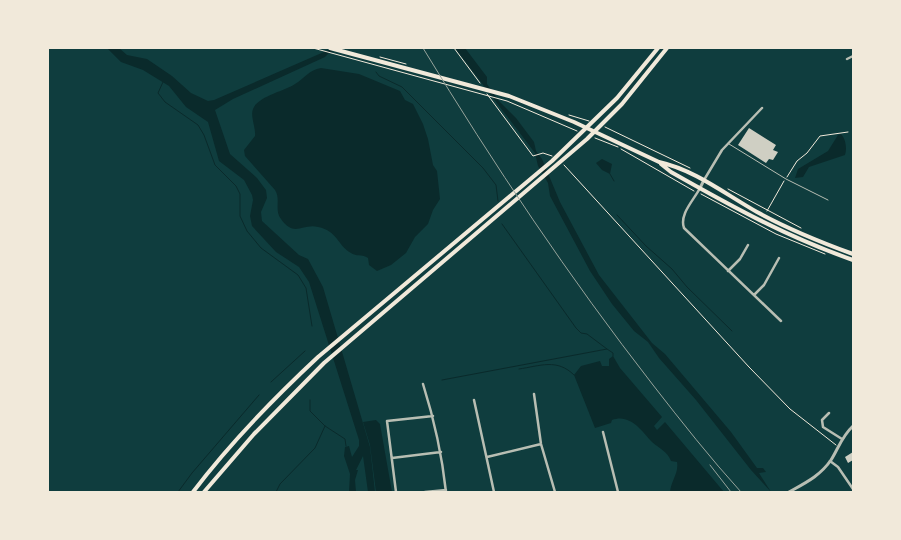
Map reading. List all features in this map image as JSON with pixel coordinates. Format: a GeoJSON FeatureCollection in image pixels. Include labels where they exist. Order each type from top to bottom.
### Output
{"type":"FeatureCollection","features":[{"type":"Feature","properties":{"kind":"highway"},"geometry":{"type":"LineString","coordinates":[[330,48],[509,96],[574,122],[659,162],[673,165],[704,180],[784,226],[853,254]]}},
{"type":"Feature","properties":{"kind":"highway"},"geometry":{"type":"LineString","coordinates":[[193,492],[246,429],[318,357],[552,161],[617,98],[651,58],[657,48]]}},
{"type":"Feature","properties":{"kind":"highway"},"geometry":{"type":"LineString","coordinates":[[204,492],[254,434],[324,363],[556,167],[622,104],[667,48]]}},
{"type":"Feature","properties":{"kind":"highway"},"geometry":{"type":"LineString","coordinates":[[656,63],[671,48]]}},
{"type":"Feature","properties":{"kind":"highway"},"geometry":{"type":"LineString","coordinates":[[659,162],[671,172],[768,226],[822,249],[853,260]]}},
{"type":"Feature","properties":{"kind":"street"},"geometry":{"type":"LineString","coordinates":[[762,108],[722,150],[682,222],[684,228],[781,321]]}},
{"type":"Feature","properties":{"kind":"street"},"geometry":{"type":"LineString","coordinates":[[728,271],[740,259],[748,245]]}},
{"type":"Feature","properties":{"kind":"street"},"geometry":{"type":"LineString","coordinates":[[754,296],[764,285],[779,258]]}},
{"type":"Feature","properties":{"kind":"street"},"geometry":{"type":"LineString","coordinates":[[423,384],[433,416],[441,452],[446,491],[425,492]]}},
{"type":"Feature","properties":{"kind":"street"},"geometry":{"type":"LineString","coordinates":[[534,394],[541,444],[555,492]]}},
{"type":"Feature","properties":{"kind":"street"},"geometry":{"type":"LineString","coordinates":[[474,400],[494,492]]}},
{"type":"Feature","properties":{"kind":"street"},"geometry":{"type":"LineString","coordinates":[[829,413],[822,420],[823,427],[842,440]]}},
{"type":"Feature","properties":{"kind":"street"},"geometry":{"type":"LineString","coordinates":[[396,492],[388,421],[433,416]]}},
{"type":"Feature","properties":{"kind":"street"},"geometry":{"type":"LineString","coordinates":[[789,492],[818,476],[830,461],[838,446],[853,426]]}},
{"type":"Feature","properties":{"kind":"street"},"geometry":{"type":"LineString","coordinates":[[603,432],[618,492]]}},
{"type":"Feature","properties":{"kind":"street"},"geometry":{"type":"LineString","coordinates":[[487,457],[541,444]]}},
{"type":"Feature","properties":{"kind":"street"},"geometry":{"type":"LineString","coordinates":[[392,458],[441,452]]}},
{"type":"Feature","properties":{"kind":"street"},"geometry":{"type":"LineString","coordinates":[[830,461],[838,467],[853,489]]}},
{"type":"Feature","properties":{"kind":"lane"},"geometry":{"type":"LineString","coordinates":[[728,144],[786,178],[828,200]]}},
{"type":"Feature","properties":{"kind":"path"},"geometry":{"type":"LineString","coordinates":[[313,48],[507,101],[583,133]]}},
{"type":"Feature","properties":{"kind":"path"},"geometry":{"type":"LineString","coordinates":[[454,48],[479,82]]}},
{"type":"Feature","properties":{"kind":"path"},"geometry":{"type":"LineString","coordinates":[[494,103],[534,155],[539,153],[553,157]]}},
{"type":"Feature","properties":{"kind":"path"},"geometry":{"type":"LineString","coordinates":[[565,115],[581,117],[594,123]]}},
{"type":"Feature","properties":{"kind":"path"},"geometry":{"type":"LineString","coordinates":[[601,126],[648,146],[690,168]]}},
{"type":"Feature","properties":{"kind":"path"},"geometry":{"type":"LineString","coordinates":[[766,211],[797,161],[807,153],[820,136],[848,132]]}},
{"type":"Feature","properties":{"kind":"path"},"geometry":{"type":"LineString","coordinates":[[590,136],[618,148]]}},
{"type":"Feature","properties":{"kind":"path"},"geometry":{"type":"LineString","coordinates":[[566,166],[749,367],[790,409],[838,446]]}},
{"type":"Feature","properties":{"kind":"path"},"geometry":{"type":"LineString","coordinates":[[726,188],[766,211],[804,230]]}},
{"type":"Feature","properties":{"kind":"water"},"geometry":{"type":"Polygon","coordinates":[[[107,48],[119,48],[127,55],[147,59],[172,76],[191,93],[208,101],[214,100],[333,48],[340,48],[329,53],[325,57],[233,99],[215,110],[230,154],[257,178],[266,190],[267,198],[261,212],[262,221],[299,255],[308,259],[323,287],[370,447],[375,492],[368,492],[363,456],[356,470],[358,470],[355,480],[356,492],[349,492],[350,474],[344,456],[345,447],[349,446],[352,457],[359,446],[359,440],[309,282],[299,267],[276,252],[252,226],[250,216],[253,200],[252,195],[244,180],[219,161],[208,122],[186,107],[169,86],[143,70],[121,62],[107,48]]]}},
{"type":"Feature","properties":{"kind":"water"},"geometry":{"type":"Polygon","coordinates":[[[455,48],[465,48],[487,77],[487,84],[499,101],[516,118],[534,142],[536,151],[542,159],[560,202],[599,275],[652,343],[665,354],[731,432],[757,468],[763,468],[766,472],[759,473],[771,492],[751,470],[696,400],[659,358],[648,342],[634,331],[612,304],[590,271],[550,196],[548,183],[538,166],[535,153],[455,48]]]}},
{"type":"Feature","properties":{"kind":"water"},"geometry":{"type":"Polygon","coordinates":[[[321,68],[359,74],[400,91],[405,100],[413,104],[423,124],[428,139],[433,165],[437,171],[440,199],[433,210],[428,224],[415,237],[406,253],[391,265],[377,271],[369,265],[368,258],[355,255],[346,250],[334,235],[325,229],[313,226],[294,229],[286,225],[279,216],[277,193],[245,156],[244,150],[255,136],[252,112],[256,104],[266,97],[291,87],[313,70],[321,68]]]}},
{"type":"Feature","properties":{"kind":"water"},"geometry":{"type":"Polygon","coordinates":[[[841,134],[846,144],[845,155],[809,167],[803,177],[795,178],[798,169],[828,151],[838,135],[841,134]]]}},
{"type":"Feature","properties":{"kind":"water"},"geometry":{"type":"Polygon","coordinates":[[[602,159],[612,164],[610,174],[602,170],[596,163],[602,159]]]}},
{"type":"Feature","properties":{"kind":"water"},"geometry":{"type":"Polygon","coordinates":[[[613,356],[620,368],[662,417],[654,426],[657,430],[665,422],[724,492],[670,492],[677,470],[677,462],[671,461],[665,452],[652,442],[640,428],[630,421],[618,418],[612,420],[611,423],[595,428],[574,375],[581,366],[600,361],[602,366],[609,366],[609,359],[613,356]]]}},
{"type":"Feature","properties":{"kind":"water"},"geometry":{"type":"Polygon","coordinates":[[[376,420],[380,424],[392,492],[376,492],[370,445],[363,422],[376,420]]]}},
{"type":"Feature","properties":{"kind":"building"},"geometry":{"type":"Polygon","coordinates":[[[749,128],[776,145],[773,150],[778,152],[773,160],[769,159],[766,163],[738,145],[749,128]]]}},
{"type":"Feature","properties":{"kind":"building"},"geometry":{"type":"Polygon","coordinates":[[[853,452],[853,460],[848,463],[845,457],[853,452]]]}},
{"type":"Feature","properties":{"kind":"waterway"},"geometry":{"type":"LineString","coordinates":[[376,72],[379,76],[402,87],[483,168],[496,185],[498,201]]}},
{"type":"Feature","properties":{"kind":"waterway"},"geometry":{"type":"LineString","coordinates":[[163,82],[158,93],[165,102],[198,125],[204,135],[215,165],[236,186],[240,194],[240,216],[247,231],[261,248],[298,275],[306,288],[312,326]]}},
{"type":"Feature","properties":{"kind":"waterway"},"geometry":{"type":"LineString","coordinates":[[610,174],[614,181]]}},
{"type":"Feature","properties":{"kind":"waterway"},"geometry":{"type":"LineString","coordinates":[[617,215],[646,246],[672,269],[687,287],[732,331]]}},
{"type":"Feature","properties":{"kind":"waterway"},"geometry":{"type":"LineString","coordinates":[[502,224],[576,328],[581,333],[587,334],[607,349]]}},
{"type":"Feature","properties":{"kind":"waterway"},"geometry":{"type":"LineString","coordinates":[[442,380],[607,349],[613,353],[613,356]]}},
{"type":"Feature","properties":{"kind":"waterway"},"geometry":{"type":"LineString","coordinates":[[271,382],[305,351]]}},
{"type":"Feature","properties":{"kind":"waterway"},"geometry":{"type":"LineString","coordinates":[[519,369],[548,364],[561,366],[574,375]]}},
{"type":"Feature","properties":{"kind":"waterway"},"geometry":{"type":"LineString","coordinates":[[178,492],[192,473],[259,395]]}},
{"type":"Feature","properties":{"kind":"waterway"},"geometry":{"type":"LineString","coordinates":[[310,400],[310,411],[325,426],[345,439],[346,446]]}},
{"type":"Feature","properties":{"kind":"waterway"},"geometry":{"type":"LineString","coordinates":[[276,492],[280,484],[315,448],[325,426]]}},
{"type":"Feature","properties":{"kind":"railway"},"geometry":{"type":"LineString","coordinates":[[423,48],[477,135],[562,262],[674,412],[741,492]]}},
{"type":"Feature","properties":{"kind":"railway"},"geometry":{"type":"LineString","coordinates":[[710,465],[731,492]]}}]}
